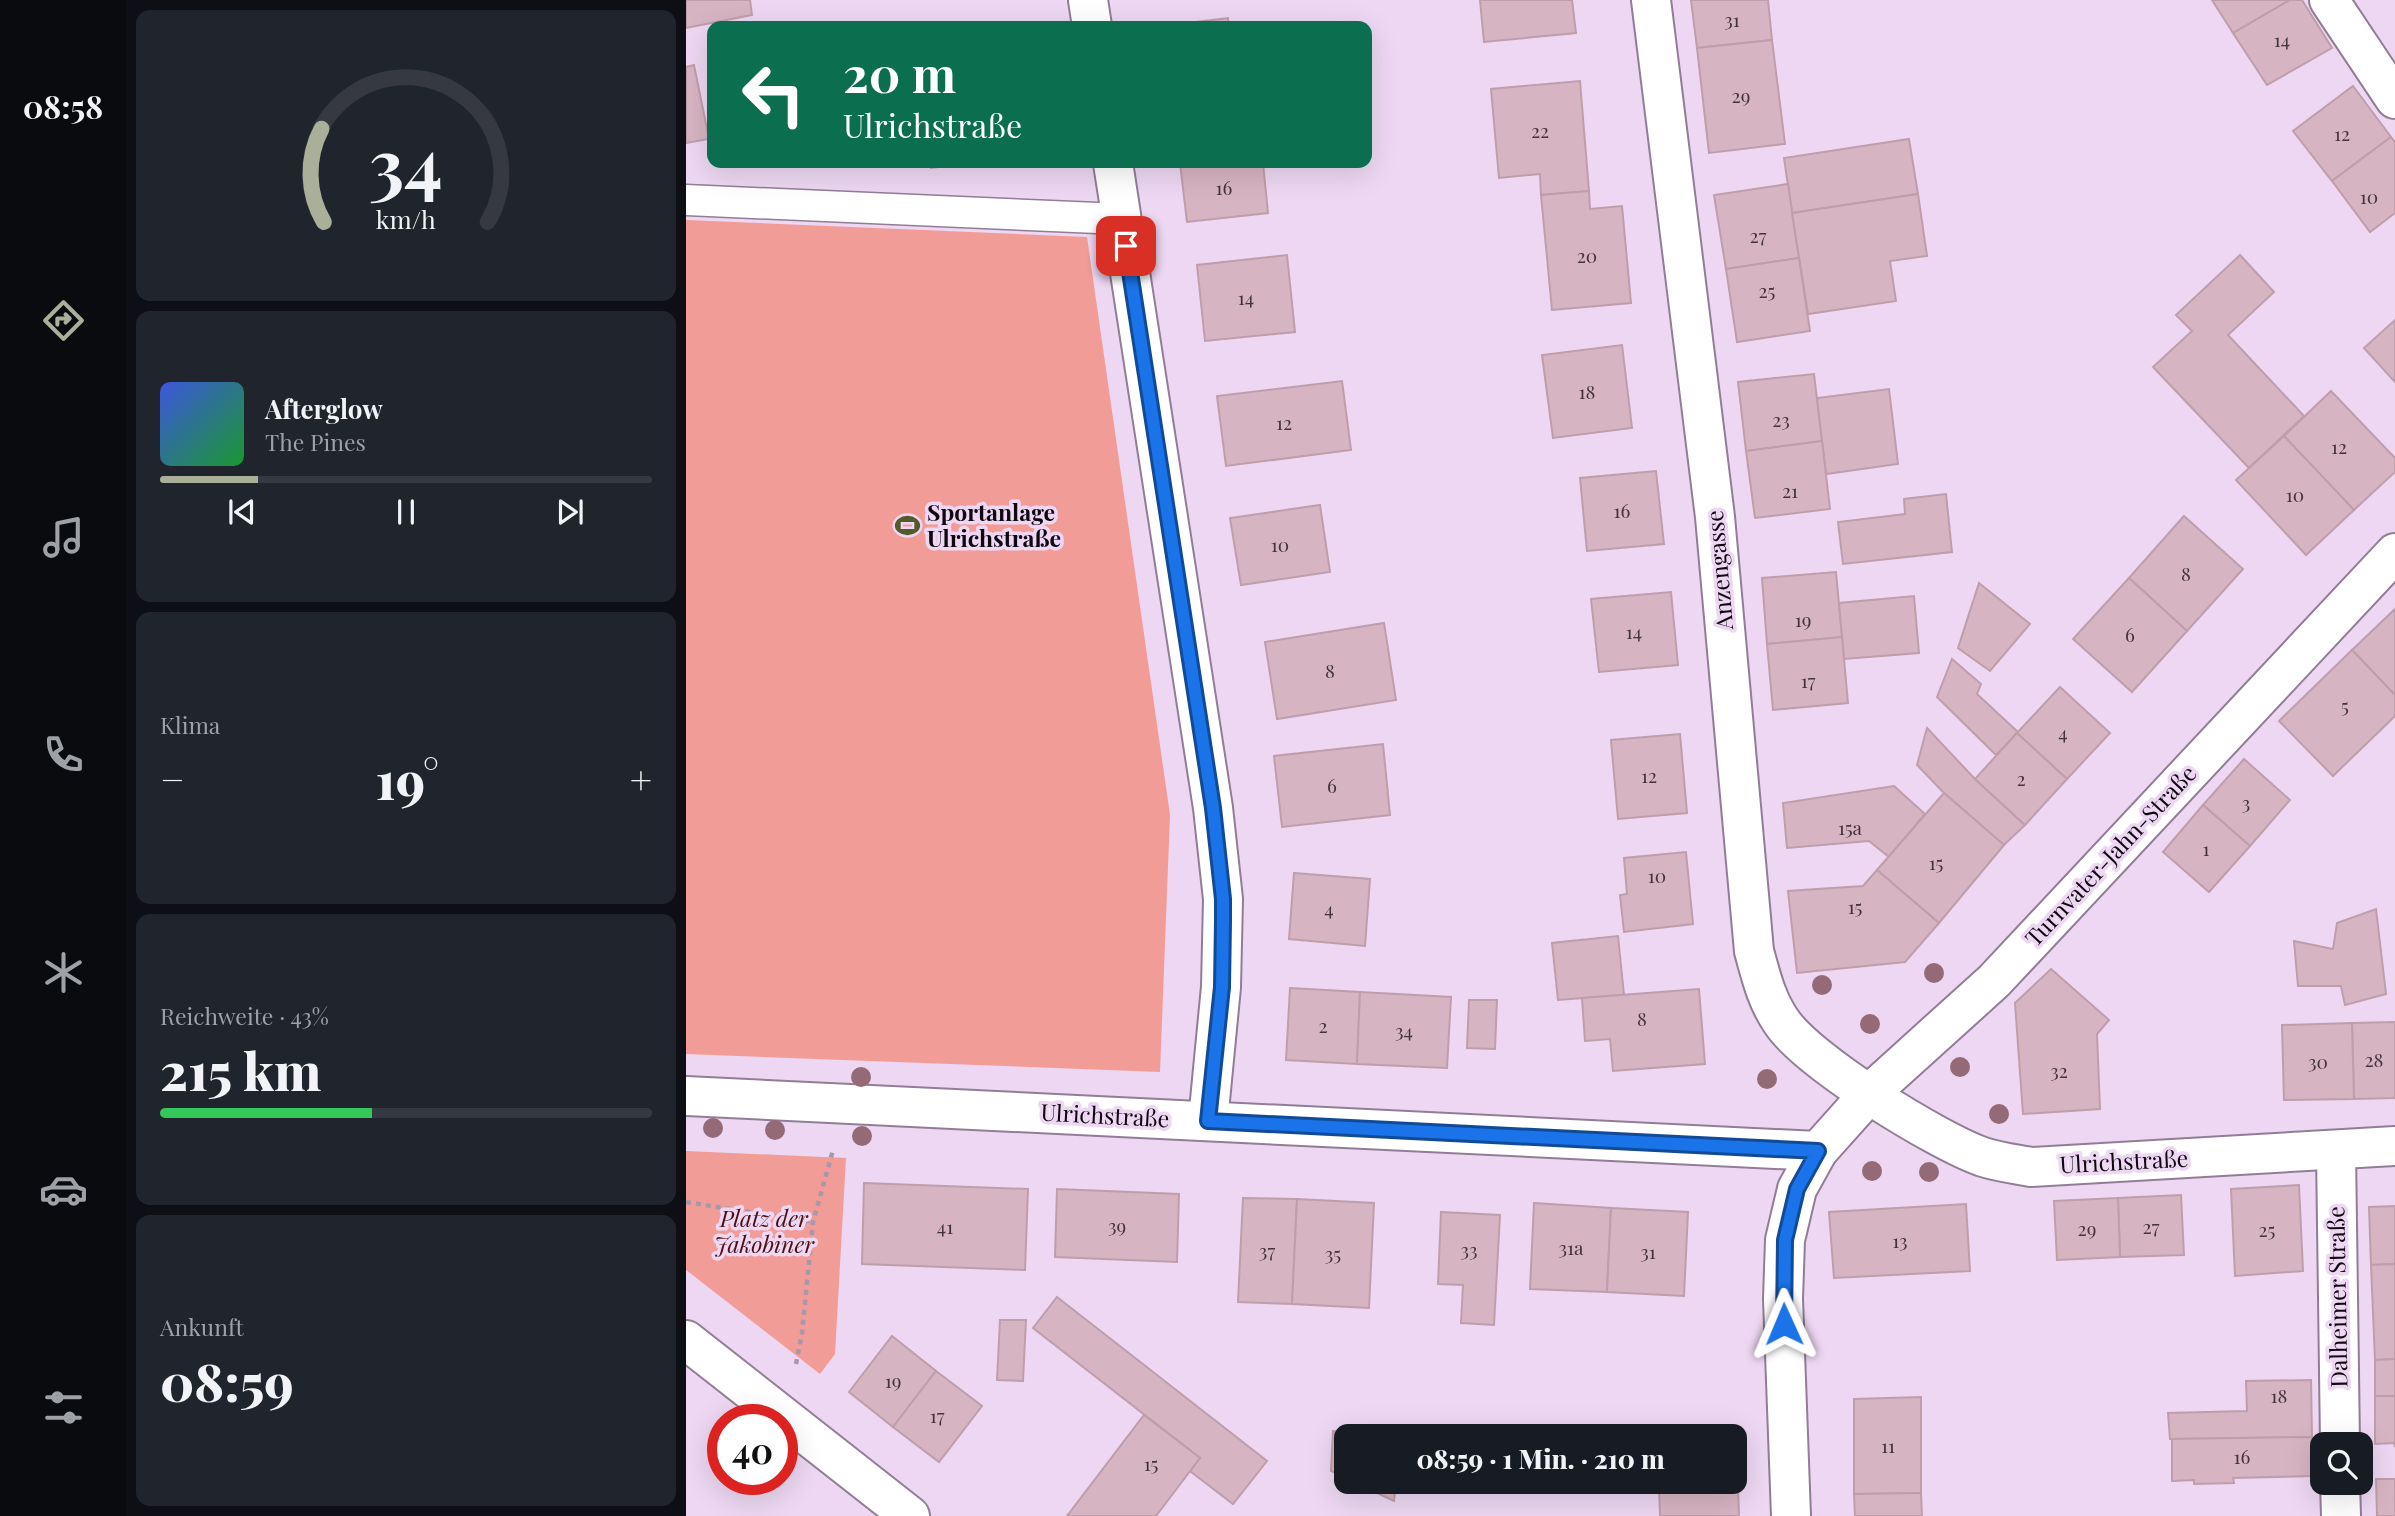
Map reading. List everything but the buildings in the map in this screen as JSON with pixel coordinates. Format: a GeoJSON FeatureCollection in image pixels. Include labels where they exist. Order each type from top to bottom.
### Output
{"type":"FeatureCollection","features":[{"type":"Feature","properties":{"kind":"street"},"geometry":{"type":"LineString","coordinates":[[1088,0],[1091,21]]}},
{"type":"Feature","properties":{"kind":"street","name":"Anzengasse"},"geometry":{"type":"LineString","coordinates":[[1651,0],[1715,517],[1754,951],[1765,994],[1782,1023],[1816,1056],[1869,1094]]}},
{"type":"Feature","properties":{"kind":"street"},"geometry":{"type":"LineString","coordinates":[[2329,0],[2395,99]]}},
{"type":"Feature","properties":{"kind":"street"},"geometry":{"type":"LineString","coordinates":[[1114,168],[1213,808],[1223,899],[1222,987],[1208,1121]]}},
{"type":"Feature","properties":{"kind":"street","name":"Turnvater-Jahn-Straße"},"geometry":{"type":"LineString","coordinates":[[1818,1151],[1869,1094],[1994,981],[2395,553]]}},
{"type":"Feature","properties":{"kind":"street","name":"Ulrichstraße"},"geometry":{"type":"LineString","coordinates":[[1869,1094],[1948,1141],[1984,1157],[2031,1167],[2395,1146]]}},
{"type":"Feature","properties":{"kind":"street","name":"Ulrichstraße"},"geometry":{"type":"LineString","coordinates":[[686,1096],[1818,1151]]}},
{"type":"Feature","properties":{"kind":"street"},"geometry":{"type":"LineString","coordinates":[[1791,1516],[1783,1299],[1785,1240],[1797,1189],[1818,1151]]}},
{"type":"Feature","properties":{"kind":"street","name":"Dalheimer Straße"},"geometry":{"type":"LineString","coordinates":[[2336,1151],[2340,1432]]}},
{"type":"Feature","properties":{"kind":"street"},"geometry":{"type":"LineString","coordinates":[[686,1340],[910,1516]]}},
{"type":"Feature","properties":{"kind":"street"},"geometry":{"type":"LineString","coordinates":[[2340,1495],[2341,1516]]}},
{"type":"Feature","properties":{"kind":"lane"},"geometry":{"type":"LineString","coordinates":[[686,200],[1121,219]]}},
{"type":"Feature","properties":{"kind":"path"},"geometry":{"type":"LineString","coordinates":[[795,1368],[802,1333],[813,1222],[836,1139]]}},
{"type":"Feature","properties":{"kind":"path"},"geometry":{"type":"LineString","coordinates":[[686,1202],[813,1222]]}},
{"type":"Feature","properties":{"kind":"green space","name":"Sportanlage Ulrichstraße"},"geometry":{"type":"Polygon","coordinates":[[[686,220],[1087,237],[1170,815],[1160,1072],[686,1054],[686,220]]]}},
{"type":"Feature","properties":{"kind":"green space","name":"Platz der Jakobiner"},"geometry":{"type":"Polygon","coordinates":[[[686,1151],[846,1158],[835,1354],[820,1374],[686,1270],[686,1151]]]}},
{"type":"Feature","properties":{"kind":"place","name":"Sportanlage Ulrichstraße"},"geometry":{"type":"Point","coordinates":[907,526]}},
{"type":"Feature","properties":{"kind":"route"},"geometry":{"type":"LineString","coordinates":[[1126,246],[1213,808],[1223,899],[1222,987],[1208,1121],[1818,1151],[1797,1189],[1785,1240],[1784,1324]]}}]}
